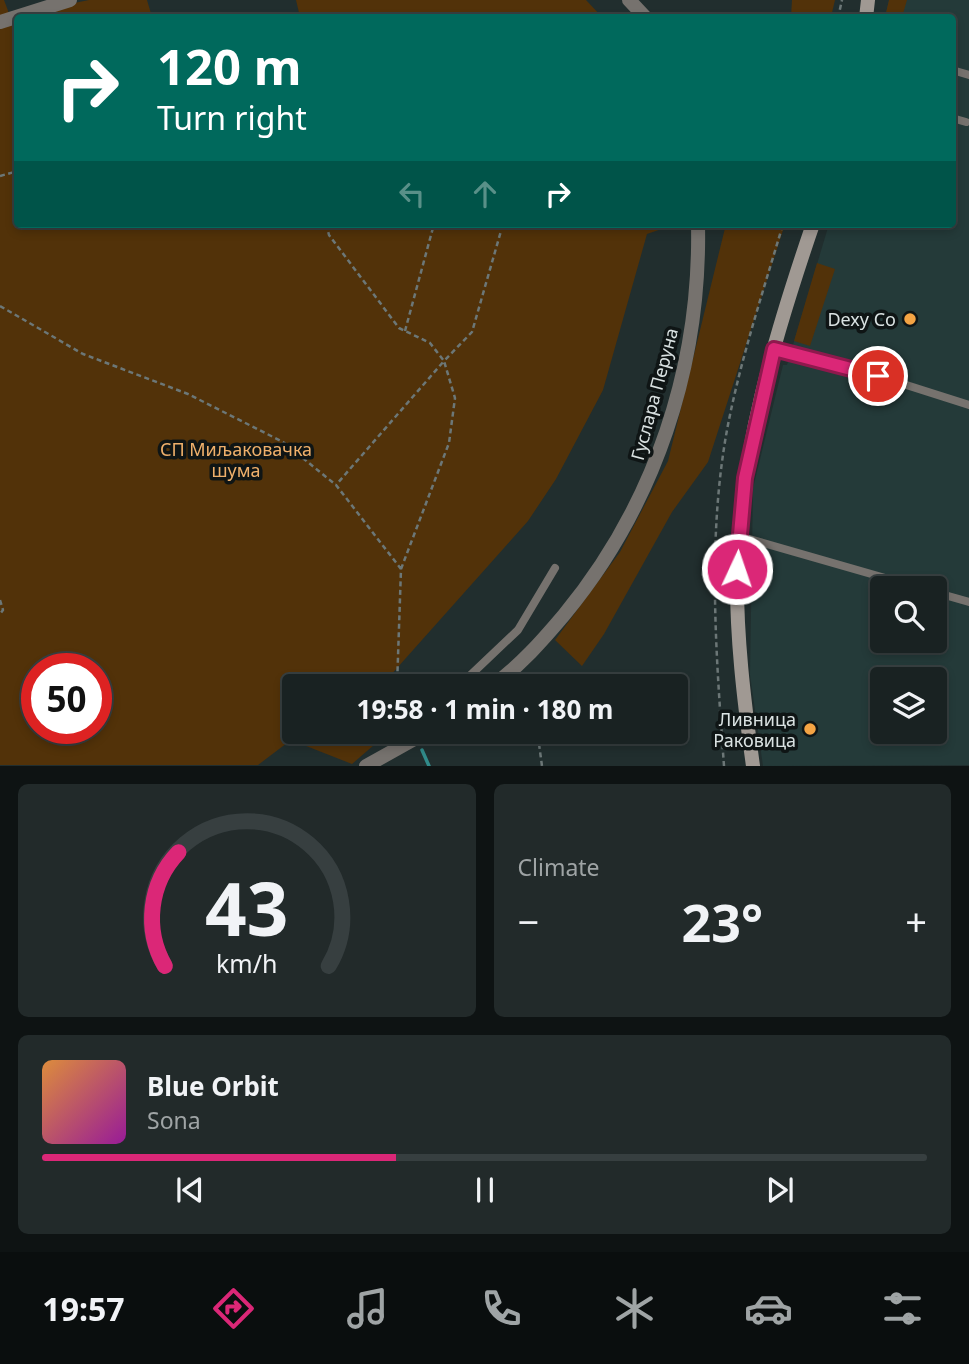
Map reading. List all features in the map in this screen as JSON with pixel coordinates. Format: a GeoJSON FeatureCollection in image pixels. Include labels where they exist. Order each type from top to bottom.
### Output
{"type":"FeatureCollection","features":[{"type":"Feature","properties":{"kind":"main road"},"geometry":{"type":"LineString","coordinates":[[753,765],[737,611],[739,536],[747,466],[774,349],[812,228]]}},
{"type":"Feature","properties":{"kind":"street"},"geometry":{"type":"LineString","coordinates":[[25,14],[70,0]]}},
{"type":"Feature","properties":{"kind":"street"},"geometry":{"type":"LineString","coordinates":[[629,0],[642,14]]}},
{"type":"Feature","properties":{"kind":"street","name":"Гуслара Перуна"},"geometry":{"type":"LineString","coordinates":[[506,674],[531,653],[572,605],[619,538],[650,479],[665,440],[693,328],[698,228]]}},
{"type":"Feature","properties":{"kind":"street"},"geometry":{"type":"LineString","coordinates":[[366,765],[404,744]]}},
{"type":"Feature","properties":{"kind":"lane"},"geometry":{"type":"LineString","coordinates":[[956,118],[966,122]]}},
{"type":"Feature","properties":{"kind":"lane"},"geometry":{"type":"LineString","coordinates":[[774,349],[856,369],[969,405]]}},
{"type":"Feature","properties":{"kind":"lane"},"geometry":{"type":"LineString","coordinates":[[739,536],[878,576]]}},
{"type":"Feature","properties":{"kind":"lane"},"geometry":{"type":"LineString","coordinates":[[472,674],[519,629],[555,568]]}},
{"type":"Feature","properties":{"kind":"lane"},"geometry":{"type":"LineString","coordinates":[[947,596],[969,602]]}},
{"type":"Feature","properties":{"kind":"path"},"geometry":{"type":"LineString","coordinates":[[327,228],[329,235],[399,328],[430,343],[444,361],[455,398],[449,443],[401,569],[397,674]]}},
{"type":"Feature","properties":{"kind":"path"},"geometry":{"type":"LineString","coordinates":[[405,331],[433,228]]}},
{"type":"Feature","properties":{"kind":"path"},"geometry":{"type":"LineString","coordinates":[[336,485],[472,332],[502,228]]}},
{"type":"Feature","properties":{"kind":"path"},"geometry":{"type":"LineString","coordinates":[[0,306],[83,354],[188,394],[283,442],[336,485],[401,569]]}},
{"type":"Feature","properties":{"kind":"path"},"geometry":{"type":"LineString","coordinates":[[0,600],[0,614]]}},
{"type":"Feature","properties":{"kind":"path"},"geometry":{"type":"LineString","coordinates":[[539,744],[542,765]]}},
{"type":"Feature","properties":{"kind":"shaded area"},"geometry":{"type":"Polygon","coordinates":[[[889,0],[969,0],[969,765],[763,766],[750,675],[753,488],[783,365],[787,365],[828,228],[956,228],[956,14],[886,14],[889,0]]]}},
{"type":"Feature","properties":{"kind":"green space","name":"СП Миљаковачка шума"},"geometry":{"type":"Polygon","coordinates":[[[0,0],[4,0],[10,16],[14,15],[14,228],[664,228],[647,234],[603,390],[556,479],[528,521],[392,674],[282,674],[282,744],[286,744],[258,765],[0,765],[0,0]]]}},
{"type":"Feature","properties":{"kind":"green space","name":"СП Миљаковачка шума"},"geometry":{"type":"Polygon","coordinates":[[[89,0],[147,0],[151,14],[20,14],[89,0]]]}},
{"type":"Feature","properties":{"kind":"green space"},"geometry":{"type":"Polygon","coordinates":[[[296,0],[586,0],[599,14],[299,14],[296,0]]]}},
{"type":"Feature","properties":{"kind":"green space"},"geometry":{"type":"Polygon","coordinates":[[[792,0],[835,0],[832,14],[791,14],[792,0]]]}},
{"type":"Feature","properties":{"kind":"green space"},"geometry":{"type":"Polygon","coordinates":[[[889,0],[907,0],[903,14],[886,14],[889,0]]]}},
{"type":"Feature","properties":{"kind":"green space"},"geometry":{"type":"Polygon","coordinates":[[[725,228],[784,228],[708,462],[672,512],[604,634],[582,666],[555,640],[620,552],[668,461],[725,228]]]}},
{"type":"Feature","properties":{"kind":"green space"},"geometry":{"type":"Polygon","coordinates":[[[817,263],[835,269],[810,346],[794,341],[817,263]]]}},
{"type":"Feature","properties":{"kind":"green space","name":"СП Миљаковачка шума"},"geometry":{"type":"Polygon","coordinates":[[[301,744],[375,744],[352,764],[301,744]]]}},
{"type":"Feature","properties":{"kind":"waterway"},"geometry":{"type":"LineString","coordinates":[[422,750],[429,766]]}},
{"type":"Feature","properties":{"kind":"place","name":"Dexy Co"},"geometry":{"type":"Point","coordinates":[910,319]}},
{"type":"Feature","properties":{"kind":"place","name":"Ливница Раковица"},"geometry":{"type":"Point","coordinates":[810,729]}},
{"type":"Feature","properties":{"kind":"route"},"geometry":{"type":"LineString","coordinates":[[737,569],[745,478],[758,408],[774,349],[878,376]]}}]}
